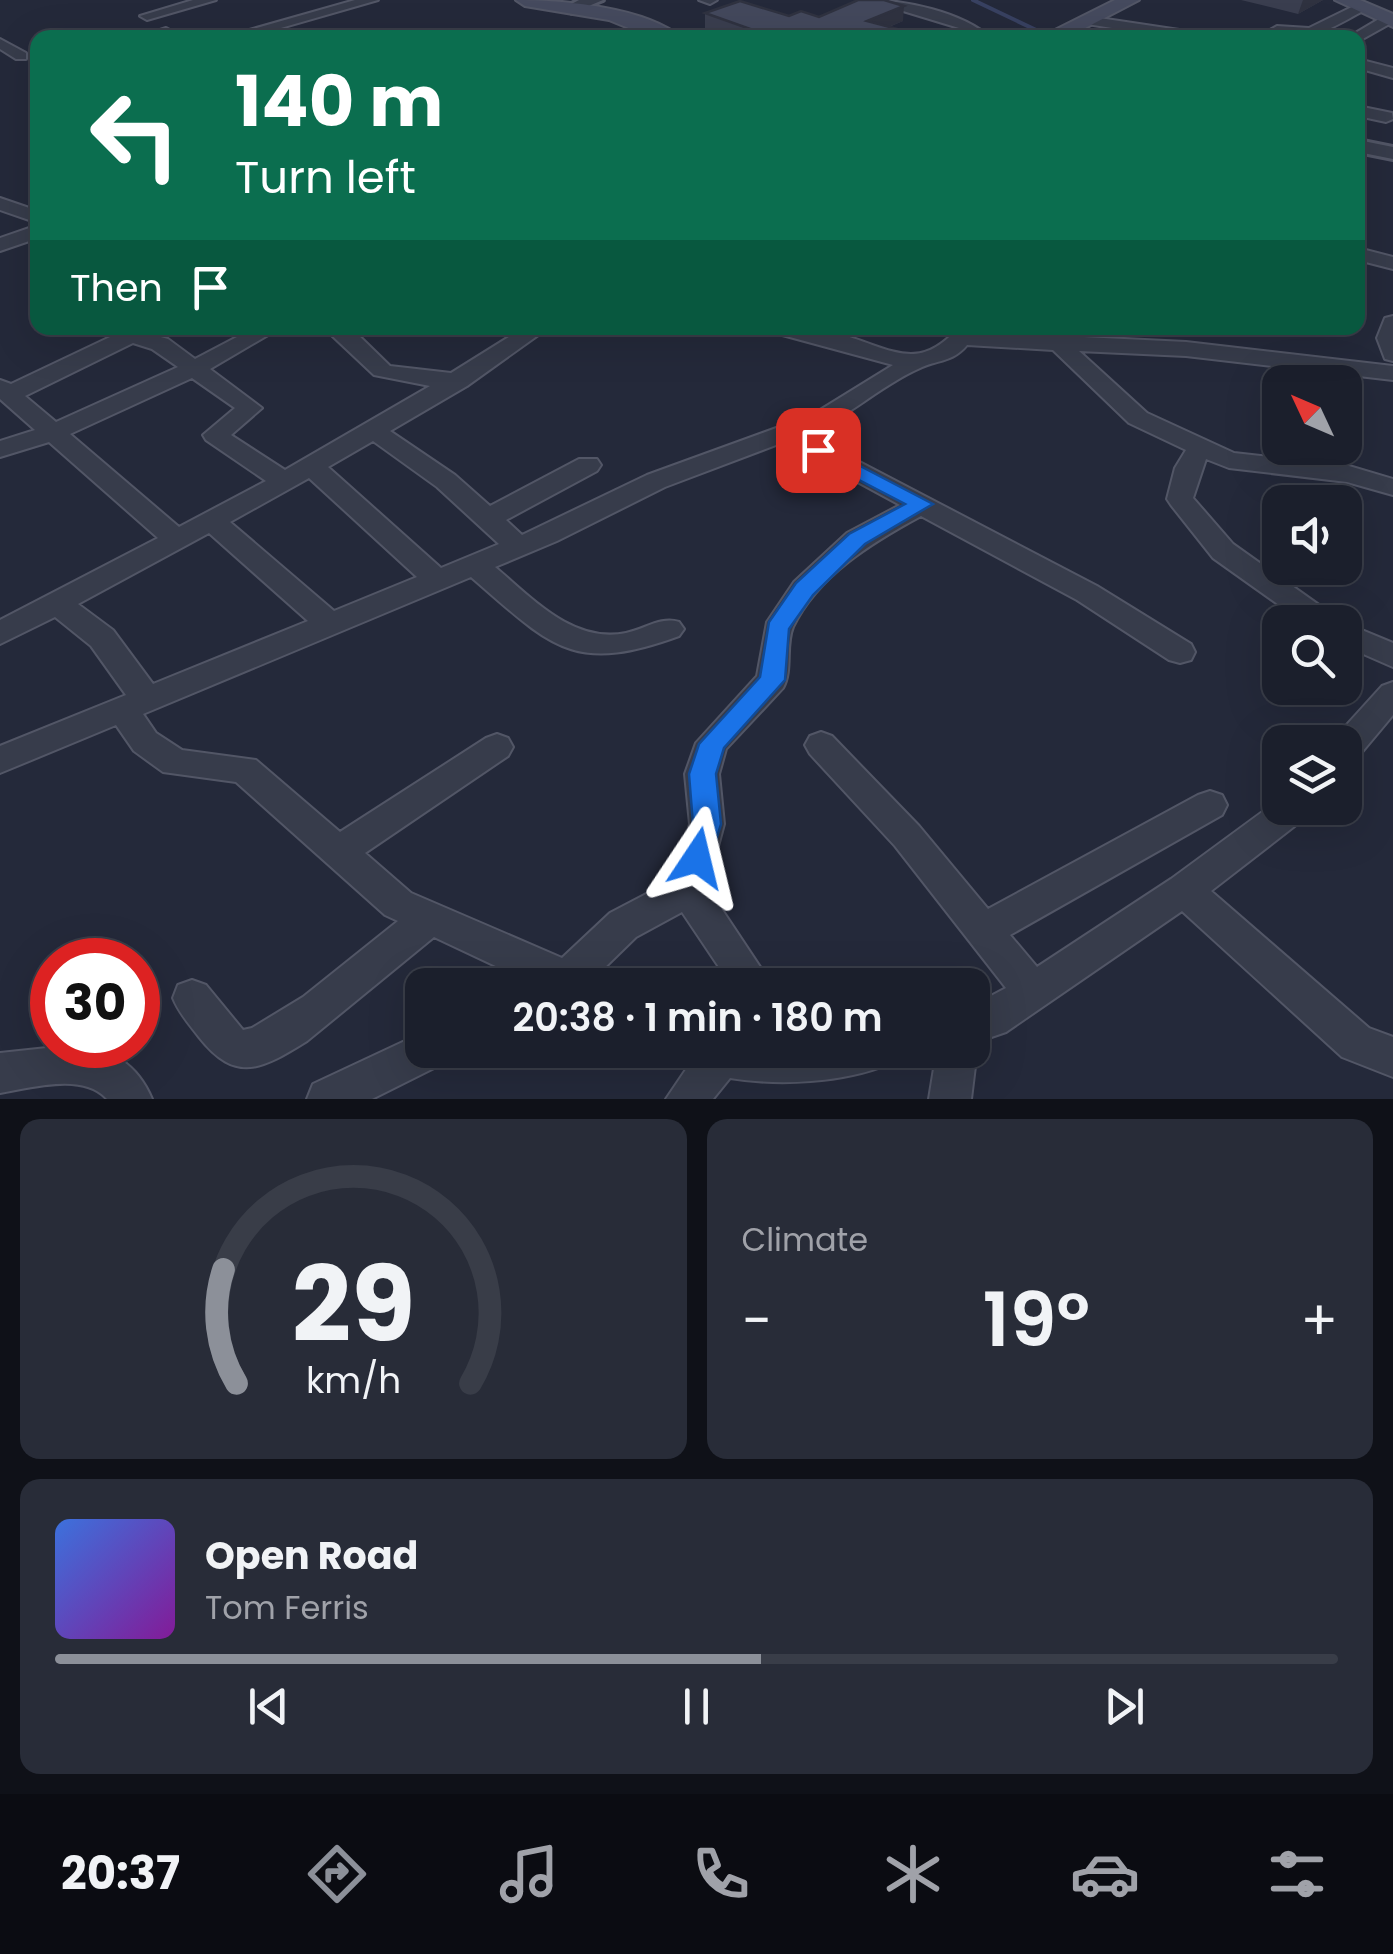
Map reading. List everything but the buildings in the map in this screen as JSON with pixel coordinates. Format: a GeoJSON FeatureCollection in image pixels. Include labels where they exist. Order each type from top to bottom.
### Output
{"type":"FeatureCollection","features":[{"type":"Feature","properties":{"kind":"main road"},"geometry":{"type":"LineString","coordinates":[[525,0],[613,15],[651,30]]}},
{"type":"Feature","properties":{"kind":"main road"},"geometry":{"type":"LineString","coordinates":[[1065,30],[1130,0]]}},
{"type":"Feature","properties":{"kind":"main road"},"geometry":{"type":"LineString","coordinates":[[1355,3],[1391,20]]}},
{"type":"Feature","properties":{"kind":"street"},"geometry":{"type":"LineString","coordinates":[[147,16],[209,0]]}},
{"type":"Feature","properties":{"kind":"street"},"geometry":{"type":"LineString","coordinates":[[258,30],[371,0]]}},
{"type":"Feature","properties":{"kind":"street"},"geometry":{"type":"LineString","coordinates":[[572,8],[595,0]]}},
{"type":"Feature","properties":{"kind":"street"},"geometry":{"type":"LineString","coordinates":[[874,0],[971,30]]}},
{"type":"Feature","properties":{"kind":"street"},"geometry":{"type":"LineString","coordinates":[[1315,30],[1355,3]]}},
{"type":"Feature","properties":{"kind":"street"},"geometry":{"type":"LineString","coordinates":[[1277,30],[1297,19]]}},
{"type":"Feature","properties":{"kind":"street"},"geometry":{"type":"LineString","coordinates":[[1086,20],[1145,30]]}},
{"type":"Feature","properties":{"kind":"street"},"geometry":{"type":"LineString","coordinates":[[1365,33],[1391,20]]}},
{"type":"Feature","properties":{"kind":"street"},"geometry":{"type":"LineString","coordinates":[[958,30],[964,26]]}},
{"type":"Feature","properties":{"kind":"street"},"geometry":{"type":"LineString","coordinates":[[1365,66],[1393,73]]}},
{"type":"Feature","properties":{"kind":"street"},"geometry":{"type":"LineString","coordinates":[[1365,74],[1393,73]]}},
{"type":"Feature","properties":{"kind":"street"},"geometry":{"type":"LineString","coordinates":[[1365,112],[1386,117]]}},
{"type":"Feature","properties":{"kind":"street"},"geometry":{"type":"LineString","coordinates":[[1365,147],[1390,150]]}},
{"type":"Feature","properties":{"kind":"street"},"geometry":{"type":"LineString","coordinates":[[0,204],[30,214]]}},
{"type":"Feature","properties":{"kind":"street"},"geometry":{"type":"LineString","coordinates":[[0,245],[30,235]]}},
{"type":"Feature","properties":{"kind":"street"},"geometry":{"type":"LineString","coordinates":[[1365,256],[1393,263]]}},
{"type":"Feature","properties":{"kind":"street"},"geometry":{"type":"LineString","coordinates":[[1393,323],[1388,338],[1393,354]]}},
{"type":"Feature","properties":{"kind":"street"},"geometry":{"type":"LineString","coordinates":[[129,335],[5,390],[176,539]]}},
{"type":"Feature","properties":{"kind":"street"},"geometry":{"type":"LineString","coordinates":[[145,335],[250,408],[215,434],[285,482]]}},
{"type":"Feature","properties":{"kind":"street"},"geometry":{"type":"LineString","coordinates":[[0,449],[55,432],[195,368],[256,335]]}},
{"type":"Feature","properties":{"kind":"street"},"geometry":{"type":"LineString","coordinates":[[345,335],[364,348],[370,362],[386,373],[459,381]]}},
{"type":"Feature","properties":{"kind":"street"},"geometry":{"type":"LineString","coordinates":[[0,633],[376,432],[526,335]]}},
{"type":"Feature","properties":{"kind":"street"},"geometry":{"type":"LineString","coordinates":[[840,335],[911,363]]}},
{"type":"Feature","properties":{"kind":"street"},"geometry":{"type":"LineString","coordinates":[[0,760],[518,546],[656,481],[821,420],[911,363],[948,354],[964,335]]}},
{"type":"Feature","properties":{"kind":"street"},"geometry":{"type":"LineString","coordinates":[[990,335],[1060,344],[1136,343],[1259,354],[1393,372]]}},
{"type":"Feature","properties":{"kind":"street"},"geometry":{"type":"LineString","coordinates":[[1060,344],[1138,418],[1229,460],[1349,474],[1393,487]]}},
{"type":"Feature","properties":{"kind":"street"},"geometry":{"type":"LineString","coordinates":[[376,432],[446,481],[518,546]]}},
{"type":"Feature","properties":{"kind":"street"},"geometry":{"type":"LineString","coordinates":[[787,434],[1087,594],[1180,652]]}},
{"type":"Feature","properties":{"kind":"street"},"geometry":{"type":"LineString","coordinates":[[1200,447],[1188,468],[1180,499],[1223,551],[1299,605]]}},
{"type":"Feature","properties":{"kind":"street"},"geometry":{"type":"LineString","coordinates":[[488,518],[588,465]]}},
{"type":"Feature","properties":{"kind":"street"},"geometry":{"type":"LineString","coordinates":[[313,467],[436,579]]}},
{"type":"Feature","properties":{"kind":"street"},"geometry":{"type":"LineString","coordinates":[[581,968],[623,924],[688,890],[707,824],[702,774],[712,744],[772,680],[777,628],[804,589],[857,539],[922,504]]}},
{"type":"Feature","properties":{"kind":"street"},"geometry":{"type":"LineString","coordinates":[[212,521],[328,623]]}},
{"type":"Feature","properties":{"kind":"street"},"geometry":{"type":"LineString","coordinates":[[474,564],[552,627],[582,643],[611,646],[669,630]]}},
{"type":"Feature","properties":{"kind":"street"},"geometry":{"type":"LineString","coordinates":[[57,603],[102,638],[133,702],[145,742],[175,763],[244,769],[398,904],[538,968]]}},
{"type":"Feature","properties":{"kind":"street"},"geometry":{"type":"LineString","coordinates":[[1362,642],[1393,656]]}},
{"type":"Feature","properties":{"kind":"street"},"geometry":{"type":"LineString","coordinates":[[1362,730],[1393,694]]}},
{"type":"Feature","properties":{"kind":"street"},"geometry":{"type":"LineString","coordinates":[[821,745],[906,836],[1032,992]]}},
{"type":"Feature","properties":{"kind":"street"},"geometry":{"type":"LineString","coordinates":[[340,853],[497,747]]}},
{"type":"Feature","properties":{"kind":"street"},"geometry":{"type":"LineString","coordinates":[[983,930],[1210,805]]}},
{"type":"Feature","properties":{"kind":"street"},"geometry":{"type":"LineString","coordinates":[[990,1020],[1184,890],[1270,825]]}},
{"type":"Feature","properties":{"kind":"street"},"geometry":{"type":"LineString","coordinates":[[688,890],[741,968]]}},
{"type":"Feature","properties":{"kind":"street"},"geometry":{"type":"LineString","coordinates":[[1184,890],[1356,1043],[1393,1056]]}},
{"type":"Feature","properties":{"kind":"street"},"geometry":{"type":"LineString","coordinates":[[192,998],[231,1046],[239,1050],[256,1048],[288,1030],[430,918]]}},
{"type":"Feature","properties":{"kind":"street"},"geometry":{"type":"LineString","coordinates":[[328,1099],[405,1061]]}},
{"type":"Feature","properties":{"kind":"street"},"geometry":{"type":"LineString","coordinates":[[0,1073],[52,1065],[87,1068],[117,1079],[131,1099]]}},
{"type":"Feature","properties":{"kind":"street"},"geometry":{"type":"LineString","coordinates":[[687,1099],[703,1068]]}},
{"type":"Feature","properties":{"kind":"street"},"geometry":{"type":"LineString","coordinates":[[950,1099],[955,1068]]}},
{"type":"Feature","properties":{"kind":"waterway"},"geometry":{"type":"LineString","coordinates":[[973,0],[1036,30]]}},
{"type":"Feature","properties":{"kind":"route"},"geometry":{"type":"LineString","coordinates":[[697,858],[707,824],[702,774],[712,744],[772,680],[777,628],[804,589],[857,539],[922,504],[818,450]]}}]}
